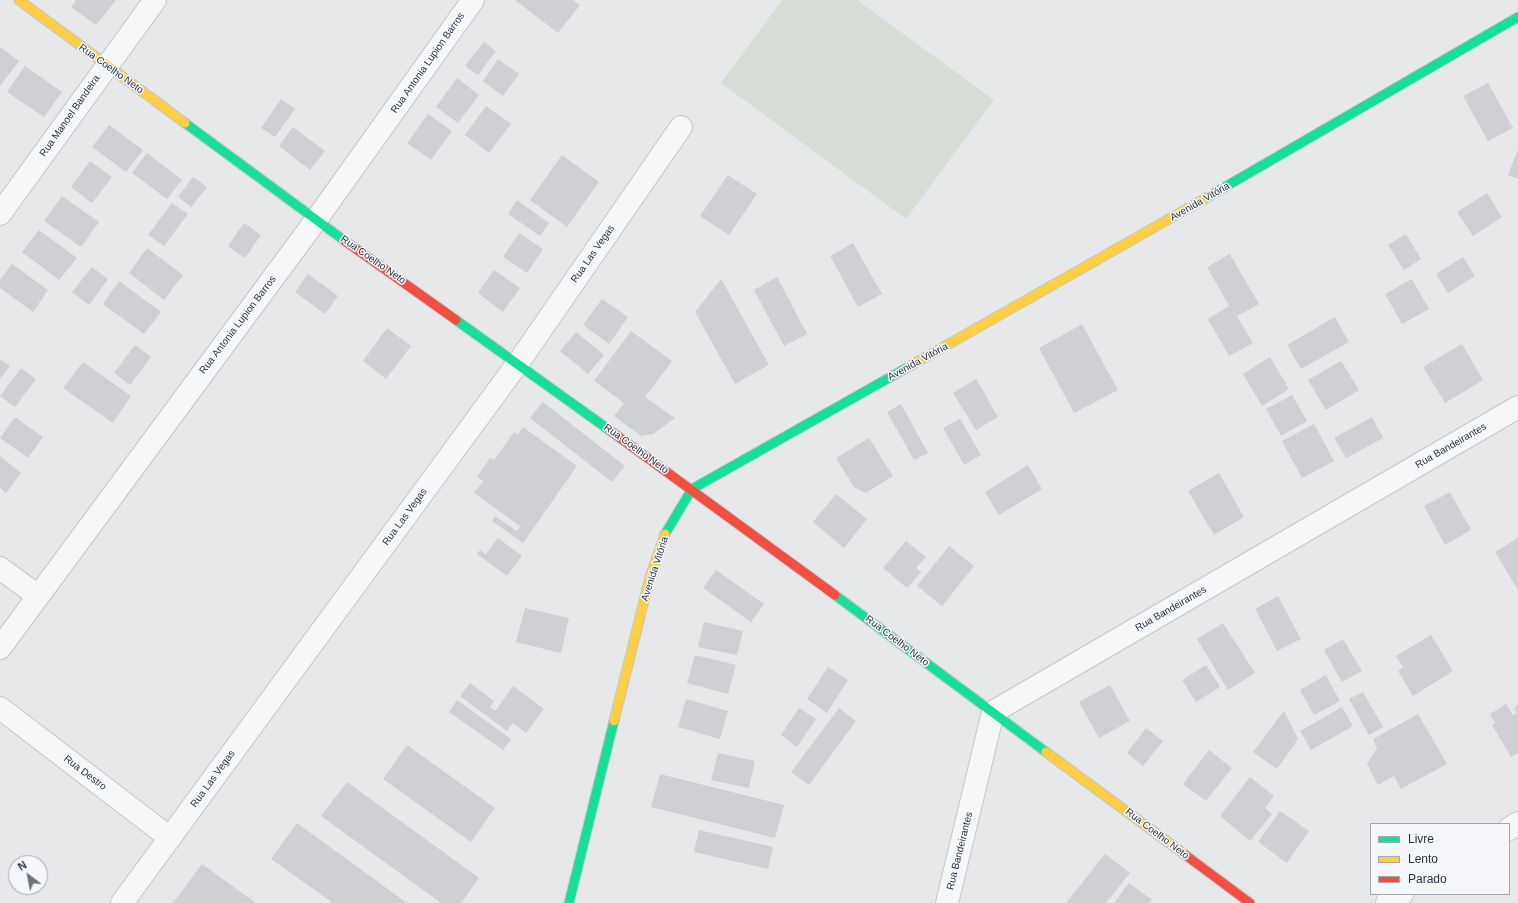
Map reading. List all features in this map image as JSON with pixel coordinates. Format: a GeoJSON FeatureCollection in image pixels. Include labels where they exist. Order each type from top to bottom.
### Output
{"type":"FeatureCollection","features":[{"type":"Feature","properties":{"kind":"street","name":"Rua Coelho Neto"},"geometry":{"type":"LineString","coordinates":[[18,0],[316,220],[518,363],[692,489],[1250,903]]}},
{"type":"Feature","properties":{"kind":"street","name":"Rua Manoel Bandeira"},"geometry":{"type":"LineString","coordinates":[[0,214],[106,65],[155,0]]}},
{"type":"Feature","properties":{"kind":"street","name":"Rua Antonia Lupion Barros"},"geometry":{"type":"LineString","coordinates":[[0,648],[316,220],[473,0]]}},
{"type":"Feature","properties":{"kind":"street","name":"Avenida Vitória"},"geometry":{"type":"LineString","coordinates":[[569,903],[650,577],[663,537],[692,489],[1157,227],[1518,17]]}},
{"type":"Feature","properties":{"kind":"street","name":"Rua Las Vegas"},"geometry":{"type":"LineString","coordinates":[[122,903],[518,363],[681,127]]}},
{"type":"Feature","properties":{"kind":"street","name":"Rua Bandeirantes"},"geometry":{"type":"LineString","coordinates":[[947,903],[993,712],[1518,407]]}},
{"type":"Feature","properties":{"kind":"street"},"geometry":{"type":"LineString","coordinates":[[0,568],[38,596]]}},
{"type":"Feature","properties":{"kind":"street","name":"Rua Destro"},"geometry":{"type":"LineString","coordinates":[[0,708],[170,838]]}},
{"type":"Feature","properties":{"kind":"street"},"geometry":{"type":"LineString","coordinates":[[1387,903],[1400,895]]}},
{"type":"Feature","properties":{"kind":"shaded area"},"geometry":{"type":"Polygon","coordinates":[[[782,0],[857,0],[994,100],[906,219],[721,83],[782,0]]]}},
{"type":"Feature","properties":{"kind":"building"},"geometry":{"type":"Polygon","coordinates":[[[76,0],[116,0],[96,25],[71,7],[76,0]]]}},
{"type":"Feature","properties":{"kind":"building"},"geometry":{"type":"Polygon","coordinates":[[[515,0],[573,0],[580,5],[558,33],[515,0]]]}},
{"type":"Feature","properties":{"kind":"building"},"geometry":{"type":"Polygon","coordinates":[[[484,42],[496,51],[478,75],[465,66],[484,42]]]}},
{"type":"Feature","properties":{"kind":"building"},"geometry":{"type":"Polygon","coordinates":[[[0,47],[19,61],[0,86],[0,47]]]}},
{"type":"Feature","properties":{"kind":"building"},"geometry":{"type":"Polygon","coordinates":[[[498,59],[519,74],[503,96],[483,81],[498,59]]]}},
{"type":"Feature","properties":{"kind":"building"},"geometry":{"type":"Polygon","coordinates":[[[25,66],[62,92],[44,117],[7,92],[25,66]]]}},
{"type":"Feature","properties":{"kind":"building"},"geometry":{"type":"Polygon","coordinates":[[[457,78],[479,95],[458,123],[436,107],[457,78]]]}},
{"type":"Feature","properties":{"kind":"building"},"geometry":{"type":"Polygon","coordinates":[[[1488,83],[1513,128],[1488,141],[1463,96],[1488,83]]]}},
{"type":"Feature","properties":{"kind":"building"},"geometry":{"type":"Polygon","coordinates":[[[281,99],[295,109],[275,137],[261,128],[281,99]]]}},
{"type":"Feature","properties":{"kind":"building"},"geometry":{"type":"Polygon","coordinates":[[[486,106],[511,124],[489,153],[465,135],[486,106]]]}},
{"type":"Feature","properties":{"kind":"building"},"geometry":{"type":"Polygon","coordinates":[[[428,114],[452,131],[431,160],[407,143],[428,114]]]}},
{"type":"Feature","properties":{"kind":"building"},"geometry":{"type":"Polygon","coordinates":[[[109,125],[143,150],[126,172],[92,147],[109,125]]]}},
{"type":"Feature","properties":{"kind":"building"},"geometry":{"type":"Polygon","coordinates":[[[293,127],[325,151],[310,170],[279,146],[293,127]]]}},
{"type":"Feature","properties":{"kind":"building"},"geometry":{"type":"Polygon","coordinates":[[[1518,149],[1518,179],[1508,175],[1518,149]]]}},
{"type":"Feature","properties":{"kind":"building"},"geometry":{"type":"Polygon","coordinates":[[[147,153],[182,180],[167,199],[132,173],[147,153]]]}},
{"type":"Feature","properties":{"kind":"building"},"geometry":{"type":"Polygon","coordinates":[[[562,155],[599,182],[567,227],[530,200],[562,155]]]}},
{"type":"Feature","properties":{"kind":"building"},"geometry":{"type":"Polygon","coordinates":[[[90,161],[112,177],[92,203],[71,187],[90,161]]]}},
{"type":"Feature","properties":{"kind":"building"},"geometry":{"type":"Polygon","coordinates":[[[728,175],[757,194],[729,235],[700,216],[728,175]]]}},
{"type":"Feature","properties":{"kind":"building"},"geometry":{"type":"Polygon","coordinates":[[[193,177],[207,187],[191,207],[178,197],[193,177]]]}},
{"type":"Feature","properties":{"kind":"building"},"geometry":{"type":"Polygon","coordinates":[[[1487,193],[1502,217],[1473,236],[1457,212],[1487,193]]]}},
{"type":"Feature","properties":{"kind":"building"},"geometry":{"type":"Polygon","coordinates":[[[62,196],[99,222],[81,247],[44,221],[62,196]]]}},
{"type":"Feature","properties":{"kind":"building"},"geometry":{"type":"Polygon","coordinates":[[[517,200],[549,223],[540,236],[508,214],[517,200]]]}},
{"type":"Feature","properties":{"kind":"building"},"geometry":{"type":"Polygon","coordinates":[[[172,203],[188,214],[164,246],[148,235],[172,203]]]}},
{"type":"Feature","properties":{"kind":"building"},"geometry":{"type":"Polygon","coordinates":[[[244,223],[261,235],[245,258],[228,246],[244,223]]]}},
{"type":"Feature","properties":{"kind":"building"},"geometry":{"type":"Polygon","coordinates":[[[39,230],[77,258],[59,280],[22,252],[39,230]]]}},
{"type":"Feature","properties":{"kind":"building"},"geometry":{"type":"Polygon","coordinates":[[[519,233],[543,249],[527,273],[503,257],[519,233]]]}},
{"type":"Feature","properties":{"kind":"building"},"geometry":{"type":"Polygon","coordinates":[[[1406,234],[1421,259],[1404,270],[1388,245],[1406,234]]]}},
{"type":"Feature","properties":{"kind":"building"},"geometry":{"type":"Polygon","coordinates":[[[853,243],[882,294],[858,307],[830,256],[853,243]]]}},
{"type":"Feature","properties":{"kind":"building"},"geometry":{"type":"Polygon","coordinates":[[[147,248],[183,275],[164,300],[129,273],[147,248]]]}},
{"type":"Feature","properties":{"kind":"building"},"geometry":{"type":"Polygon","coordinates":[[[1230,254],[1259,304],[1237,316],[1253,343],[1229,356],[1208,319],[1229,306],[1207,267],[1230,254]]]}},
{"type":"Feature","properties":{"kind":"building"},"geometry":{"type":"Polygon","coordinates":[[[1463,257],[1475,276],[1448,293],[1436,274],[1463,257]]]}},
{"type":"Feature","properties":{"kind":"building"},"geometry":{"type":"Polygon","coordinates":[[[12,264],[48,290],[33,312],[0,288],[0,280],[12,264]]]}},
{"type":"Feature","properties":{"kind":"building"},"geometry":{"type":"Polygon","coordinates":[[[92,267],[108,279],[89,305],[72,292],[92,267]]]}},
{"type":"Feature","properties":{"kind":"building"},"geometry":{"type":"Polygon","coordinates":[[[494,270],[520,288],[503,312],[478,293],[494,270]]]}},
{"type":"Feature","properties":{"kind":"building"},"geometry":{"type":"Polygon","coordinates":[[[308,274],[338,296],[325,314],[295,292],[308,274]]]}},
{"type":"Feature","properties":{"kind":"building"},"geometry":{"type":"Polygon","coordinates":[[[777,277],[807,334],[784,346],[754,290],[777,277]]]}},
{"type":"Feature","properties":{"kind":"building"},"geometry":{"type":"Polygon","coordinates":[[[721,279],[769,365],[735,384],[695,312],[721,279]]]}},
{"type":"Feature","properties":{"kind":"building"},"geometry":{"type":"Polygon","coordinates":[[[1412,279],[1429,309],[1402,324],[1385,294],[1412,279]]]}},
{"type":"Feature","properties":{"kind":"building"},"geometry":{"type":"Polygon","coordinates":[[[119,281],[161,312],[144,334],[103,304],[119,281]]]}},
{"type":"Feature","properties":{"kind":"building"},"geometry":{"type":"Polygon","coordinates":[[[602,299],[628,317],[609,344],[583,325],[602,299]]]}},
{"type":"Feature","properties":{"kind":"building"},"geometry":{"type":"Polygon","coordinates":[[[1335,317],[1349,342],[1301,369],[1287,345],[1335,317]]]}},
{"type":"Feature","properties":{"kind":"building"},"geometry":{"type":"Polygon","coordinates":[[[1082,324],[1118,390],[1074,413],[1039,348],[1082,324]]]}},
{"type":"Feature","properties":{"kind":"building"},"geometry":{"type":"Polygon","coordinates":[[[387,328],[411,346],[386,379],[363,361],[387,328]]]}},
{"type":"Feature","properties":{"kind":"building"},"geometry":{"type":"Polygon","coordinates":[[[631,331],[672,361],[645,397],[675,418],[653,434],[641,436],[614,416],[624,403],[594,381],[631,331]]]}},
{"type":"Feature","properties":{"kind":"building"},"geometry":{"type":"Polygon","coordinates":[[[576,332],[604,355],[588,374],[560,351],[576,332]]]}},
{"type":"Feature","properties":{"kind":"building"},"geometry":{"type":"Polygon","coordinates":[[[1462,344],[1483,380],[1445,403],[1423,367],[1462,344]]]}},
{"type":"Feature","properties":{"kind":"building"},"geometry":{"type":"Polygon","coordinates":[[[135,345],[151,357],[130,385],[114,373],[135,345]]]}},
{"type":"Feature","properties":{"kind":"building"},"geometry":{"type":"Polygon","coordinates":[[[1270,357],[1289,389],[1262,406],[1243,374],[1270,357]]]}},
{"type":"Feature","properties":{"kind":"building"},"geometry":{"type":"Polygon","coordinates":[[[0,359],[10,366],[0,379],[0,359]]]}},
{"type":"Feature","properties":{"kind":"building"},"geometry":{"type":"Polygon","coordinates":[[[1341,361],[1359,390],[1326,410],[1308,380],[1341,361]]]}},
{"type":"Feature","properties":{"kind":"building"},"geometry":{"type":"Polygon","coordinates":[[[83,362],[131,396],[113,423],[63,388],[83,362]]]}},
{"type":"Feature","properties":{"kind":"building"},"geometry":{"type":"Polygon","coordinates":[[[21,368],[36,379],[15,407],[0,396],[21,368]]]}},
{"type":"Feature","properties":{"kind":"building"},"geometry":{"type":"Polygon","coordinates":[[[976,379],[998,417],[976,430],[953,393],[976,379]]]}},
{"type":"Feature","properties":{"kind":"building"},"geometry":{"type":"Polygon","coordinates":[[[1292,395],[1307,421],[1281,436],[1266,409],[1292,395]]]}},
{"type":"Feature","properties":{"kind":"building"},"geometry":{"type":"Polygon","coordinates":[[[543,402],[625,466],[612,482],[530,418],[543,402]]]}},
{"type":"Feature","properties":{"kind":"building"},"geometry":{"type":"Polygon","coordinates":[[[901,404],[928,453],[914,460],[887,412],[901,404]]]}},
{"type":"Feature","properties":{"kind":"building"},"geometry":{"type":"Polygon","coordinates":[[[15,417],[43,437],[28,458],[0,438],[15,417]]]}},
{"type":"Feature","properties":{"kind":"building"},"geometry":{"type":"Polygon","coordinates":[[[1372,417],[1383,438],[1346,458],[1334,438],[1372,417]]]}},
{"type":"Feature","properties":{"kind":"building"},"geometry":{"type":"Polygon","coordinates":[[[960,419],[981,455],[964,465],[943,428],[960,419]]]}},
{"type":"Feature","properties":{"kind":"building"},"geometry":{"type":"Polygon","coordinates":[[[1314,424],[1334,461],[1302,478],[1282,441],[1314,424]]]}},
{"type":"Feature","properties":{"kind":"building"},"geometry":{"type":"Polygon","coordinates":[[[523,427],[577,466],[523,543],[492,521],[495,516],[517,531],[520,526],[474,493],[483,481],[477,477],[490,458],[494,460],[514,432],[518,434],[523,427]]]}},
{"type":"Feature","properties":{"kind":"building"},"geometry":{"type":"Polygon","coordinates":[[[869,438],[893,476],[866,493],[854,487],[836,458],[869,438]]]}},
{"type":"Feature","properties":{"kind":"building"},"geometry":{"type":"Polygon","coordinates":[[[0,456],[21,473],[6,493],[0,488],[0,456]]]}},
{"type":"Feature","properties":{"kind":"building"},"geometry":{"type":"Polygon","coordinates":[[[1028,465],[1042,489],[999,515],[985,492],[1028,465]]]}},
{"type":"Feature","properties":{"kind":"building"},"geometry":{"type":"Polygon","coordinates":[[[1219,473],[1244,517],[1214,535],[1188,491],[1219,473]]]}},
{"type":"Feature","properties":{"kind":"building"},"geometry":{"type":"Polygon","coordinates":[[[1450,492],[1471,530],[1445,545],[1424,506],[1450,492]]]}},
{"type":"Feature","properties":{"kind":"building"},"geometry":{"type":"Polygon","coordinates":[[[836,494],[867,519],[844,548],[813,522],[836,494]]]}},
{"type":"Feature","properties":{"kind":"building"},"geometry":{"type":"Polygon","coordinates":[[[498,538],[522,556],[507,576],[477,554],[480,550],[486,554],[498,538]]]}},
{"type":"Feature","properties":{"kind":"building"},"geometry":{"type":"Polygon","coordinates":[[[1518,538],[1518,590],[1495,552],[1518,538]]]}},
{"type":"Feature","properties":{"kind":"building"},"geometry":{"type":"Polygon","coordinates":[[[906,541],[926,557],[916,568],[921,572],[907,588],[883,568],[906,541]]]}},
{"type":"Feature","properties":{"kind":"building"},"geometry":{"type":"Polygon","coordinates":[[[949,546],[974,566],[942,606],[917,586],[949,546]]]}},
{"type":"Feature","properties":{"kind":"building"},"geometry":{"type":"Polygon","coordinates":[[[716,570],[764,604],[751,622],[703,588],[716,570]]]}},
{"type":"Feature","properties":{"kind":"building"},"geometry":{"type":"Polygon","coordinates":[[[1278,596],[1301,639],[1277,651],[1255,609],[1278,596]]]}},
{"type":"Feature","properties":{"kind":"building"},"geometry":{"type":"Polygon","coordinates":[[[525,608],[569,618],[561,653],[516,642],[525,608]]]}},
{"type":"Feature","properties":{"kind":"building"},"geometry":{"type":"Polygon","coordinates":[[[704,622],[743,631],[737,655],[698,647],[704,622]]]}},
{"type":"Feature","properties":{"kind":"building"},"geometry":{"type":"Polygon","coordinates":[[[1223,623],[1255,673],[1228,690],[1197,639],[1223,623]]]}},
{"type":"Feature","properties":{"kind":"building"},"geometry":{"type":"Polygon","coordinates":[[[1431,635],[1453,671],[1413,696],[1398,671],[1403,667],[1396,656],[1431,635]]]}},
{"type":"Feature","properties":{"kind":"building"},"geometry":{"type":"Polygon","coordinates":[[[1343,639],[1362,671],[1342,682],[1324,650],[1343,639]]]}},
{"type":"Feature","properties":{"kind":"building"},"geometry":{"type":"Polygon","coordinates":[[[695,655],[736,665],[728,694],[687,683],[695,655]]]}},
{"type":"Feature","properties":{"kind":"building"},"geometry":{"type":"Polygon","coordinates":[[[1206,665],[1220,687],[1196,702],[1182,680],[1206,665]]]}},
{"type":"Feature","properties":{"kind":"building"},"geometry":{"type":"Polygon","coordinates":[[[828,667],[848,680],[827,713],[807,699],[828,667]]]}},
{"type":"Feature","properties":{"kind":"building"},"geometry":{"type":"Polygon","coordinates":[[[1326,675],[1340,701],[1314,715],[1300,690],[1326,675]]]}},
{"type":"Feature","properties":{"kind":"building"},"geometry":{"type":"Polygon","coordinates":[[[470,683],[494,701],[490,707],[495,711],[513,686],[544,709],[526,733],[513,723],[507,731],[460,696],[470,683]]]}},
{"type":"Feature","properties":{"kind":"building"},"geometry":{"type":"Polygon","coordinates":[[[1110,685],[1130,721],[1099,738],[1079,702],[1110,685]]]}},
{"type":"Feature","properties":{"kind":"building"},"geometry":{"type":"Polygon","coordinates":[[[1363,692],[1383,727],[1369,735],[1349,699],[1363,692]]]}},
{"type":"Feature","properties":{"kind":"building"},"geometry":{"type":"Polygon","coordinates":[[[686,699],[728,711],[720,739],[678,727],[686,699]]]}},
{"type":"Feature","properties":{"kind":"building"},"geometry":{"type":"Polygon","coordinates":[[[457,700],[511,739],[503,750],[449,712],[457,700]]]}},
{"type":"Feature","properties":{"kind":"building"},"geometry":{"type":"Polygon","coordinates":[[[1506,704],[1513,715],[1517,713],[1514,708],[1518,705],[1518,753],[1511,757],[1492,725],[1495,723],[1490,714],[1506,704]]]}},
{"type":"Feature","properties":{"kind":"building"},"geometry":{"type":"Polygon","coordinates":[[[1342,707],[1353,726],[1311,750],[1300,731],[1342,707]]]}},
{"type":"Feature","properties":{"kind":"building"},"geometry":{"type":"Polygon","coordinates":[[[799,708],[816,719],[797,747],[781,735],[799,708]]]}},
{"type":"Feature","properties":{"kind":"building"},"geometry":{"type":"Polygon","coordinates":[[[839,708],[856,721],[809,785],[791,772],[839,708]]]}},
{"type":"Feature","properties":{"kind":"building"},"geometry":{"type":"Polygon","coordinates":[[[1284,711],[1298,739],[1277,769],[1253,752],[1284,711]]]}},
{"type":"Feature","properties":{"kind":"building"},"geometry":{"type":"Polygon","coordinates":[[[1418,714],[1447,764],[1401,789],[1394,776],[1378,785],[1367,764],[1377,748],[1373,739],[1418,714]]]}},
{"type":"Feature","properties":{"kind":"building"},"geometry":{"type":"Polygon","coordinates":[[[1146,728],[1163,741],[1143,766],[1127,753],[1146,728]]]}},
{"type":"Feature","properties":{"kind":"building"},"geometry":{"type":"Polygon","coordinates":[[[407,745],[495,808],[471,842],[383,779],[407,745]]]}},
{"type":"Feature","properties":{"kind":"building"},"geometry":{"type":"Polygon","coordinates":[[[1209,750],[1232,768],[1206,801],[1183,784],[1209,750]]]}},
{"type":"Feature","properties":{"kind":"building"},"geometry":{"type":"Polygon","coordinates":[[[718,753],[755,761],[749,788],[711,780],[718,753]]]}},
{"type":"Feature","properties":{"kind":"building"},"geometry":{"type":"Polygon","coordinates":[[[660,774],[784,805],[775,838],[651,807],[660,774]]]}},
{"type":"Feature","properties":{"kind":"building"},"geometry":{"type":"Polygon","coordinates":[[[1250,777],[1274,796],[1265,808],[1272,814],[1250,841],[1220,816],[1250,777]]]}},
{"type":"Feature","properties":{"kind":"building"},"geometry":{"type":"Polygon","coordinates":[[[347,782],[479,878],[461,903],[441,903],[321,816],[347,782]]]}},
{"type":"Feature","properties":{"kind":"building"},"geometry":{"type":"Polygon","coordinates":[[[1280,811],[1309,831],[1287,863],[1258,842],[1280,811]]]}},
{"type":"Feature","properties":{"kind":"building"},"geometry":{"type":"Polygon","coordinates":[[[297,823],[407,903],[333,903],[271,859],[297,823]]]}},
{"type":"Feature","properties":{"kind":"building"},"geometry":{"type":"Polygon","coordinates":[[[699,830],[773,847],[768,869],[694,852],[699,830]]]}},
{"type":"Feature","properties":{"kind":"building"},"geometry":{"type":"Polygon","coordinates":[[[1105,854],[1130,873],[1106,903],[1066,903],[1105,854]]]}},
{"type":"Feature","properties":{"kind":"building"},"geometry":{"type":"Polygon","coordinates":[[[202,864],[256,903],[173,903],[202,864]]]}},
{"type":"Feature","properties":{"kind":"building"},"geometry":{"type":"Polygon","coordinates":[[[1129,883],[1152,900],[1149,903],[1114,903],[1129,883]]]}},
{"type":"Feature","properties":{"kind":"traffic: fast"},"geometry":{"type":"LineString","coordinates":[[1206,198],[1518,17]]}},
{"type":"Feature","properties":{"kind":"traffic: fast"},"geometry":{"type":"LineString","coordinates":[[185,123],[345,241]]}},
{"type":"Feature","properties":{"kind":"traffic: fast"},"geometry":{"type":"LineString","coordinates":[[456,320],[612,432]]}},
{"type":"Feature","properties":{"kind":"traffic: fast"},"geometry":{"type":"LineString","coordinates":[[665,534],[692,489],[910,366]]}},
{"type":"Feature","properties":{"kind":"traffic: fast"},"geometry":{"type":"LineString","coordinates":[[835,595],[1046,752]]}},
{"type":"Feature","properties":{"kind":"traffic: fast"},"geometry":{"type":"LineString","coordinates":[[569,903],[614,721]]}},
{"type":"Feature","properties":{"kind":"traffic: slow"},"geometry":{"type":"LineString","coordinates":[[19,0],[185,123]]}},
{"type":"Feature","properties":{"kind":"traffic: slow"},"geometry":{"type":"LineString","coordinates":[[910,366],[1206,198]]}},
{"type":"Feature","properties":{"kind":"traffic: slow"},"geometry":{"type":"LineString","coordinates":[[614,721],[650,577],[665,534]]}},
{"type":"Feature","properties":{"kind":"traffic: slow"},"geometry":{"type":"LineString","coordinates":[[1046,752],[1184,854]]}},
{"type":"Feature","properties":{"kind":"traffic: jam"},"geometry":{"type":"LineString","coordinates":[[345,241],[456,320]]}},
{"type":"Feature","properties":{"kind":"traffic: jam"},"geometry":{"type":"LineString","coordinates":[[612,432],[835,595]]}},
{"type":"Feature","properties":{"kind":"traffic: jam"},"geometry":{"type":"LineString","coordinates":[[1184,854],[1250,903]]}}]}
